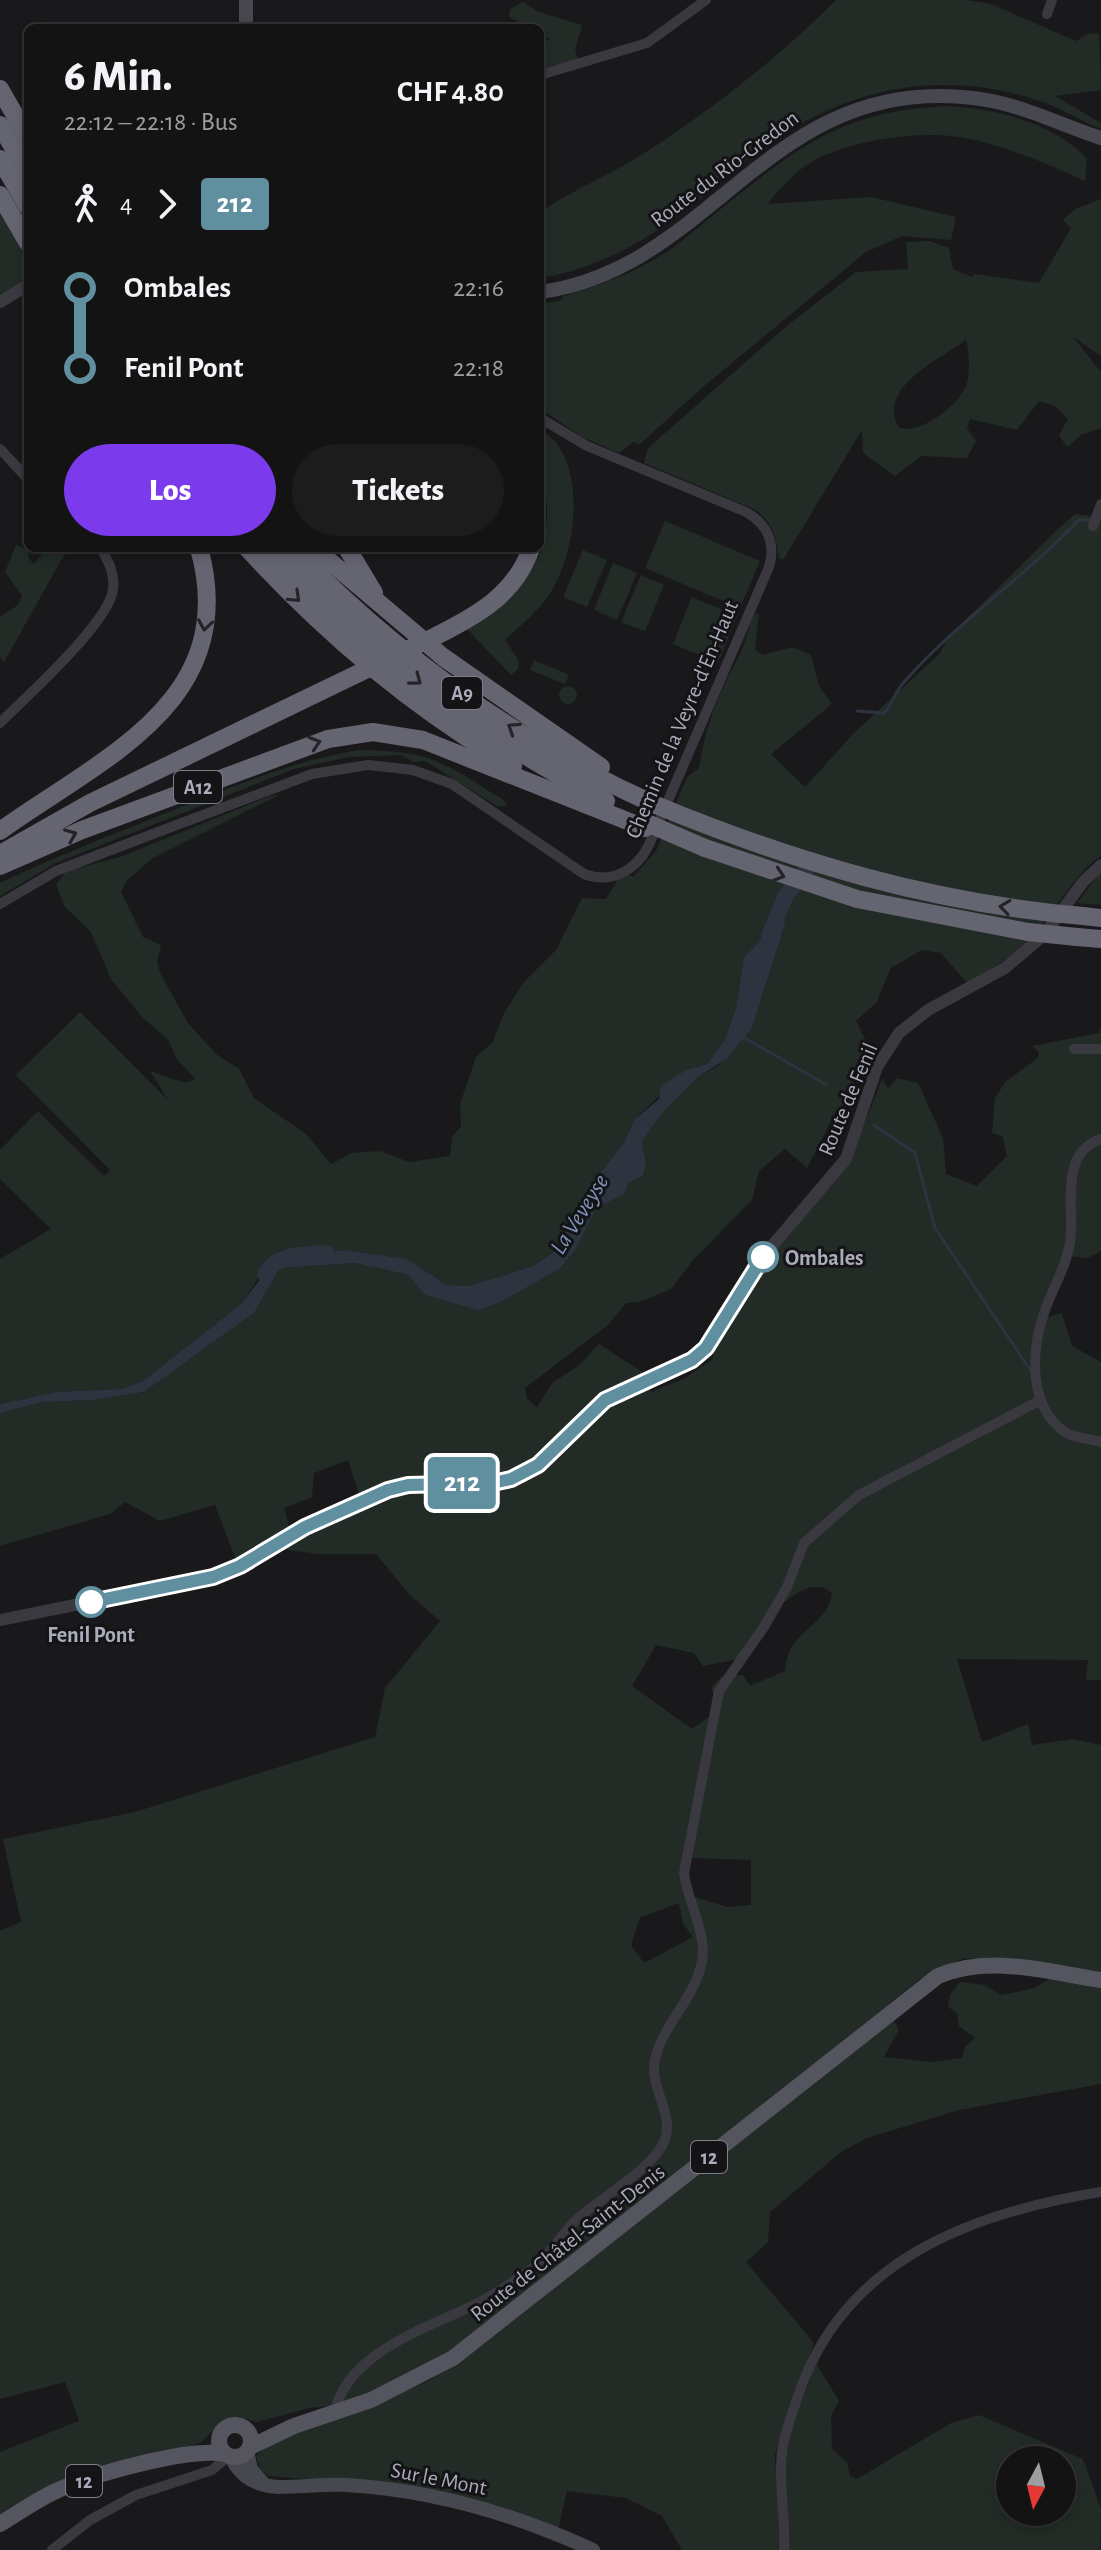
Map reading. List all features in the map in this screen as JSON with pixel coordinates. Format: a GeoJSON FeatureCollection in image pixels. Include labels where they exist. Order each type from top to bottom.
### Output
{"type":"FeatureCollection","features":[{"type":"Feature","properties":{"kind":"highway"},"geometry":{"type":"LineString","coordinates":[[0,89],[24,131]]}},
{"type":"Feature","properties":{"kind":"highway"},"geometry":{"type":"LineString","coordinates":[[0,125],[24,166]]}},
{"type":"Feature","properties":{"kind":"highway"},"geometry":{"type":"LineString","coordinates":[[0,159],[24,200]]}},
{"type":"Feature","properties":{"kind":"highway"},"geometry":{"type":"LineString","coordinates":[[0,195],[24,236]]}},
{"type":"Feature","properties":{"kind":"highway"},"geometry":{"type":"LineString","coordinates":[[0,831],[127,745],[155,720],[179,691],[196,659],[206,624],[207,586],[200,552]]}},
{"type":"Feature","properties":{"kind":"highway"},"geometry":{"type":"LineString","coordinates":[[251,552],[346,644],[459,732],[529,775],[646,825]]}},
{"type":"Feature","properties":{"kind":"highway","name":"A9"},"geometry":{"type":"LineString","coordinates":[[273,552],[356,631],[453,708],[567,780],[646,825],[808,885],[907,911],[980,925],[1101,939]]}},
{"type":"Feature","properties":{"kind":"highway","name":"A9"},"geometry":{"type":"LineString","coordinates":[[296,552],[392,641],[461,693],[566,760],[657,802],[737,838],[824,868],[909,890],[995,906],[1092,917]]}},
{"type":"Feature","properties":{"kind":"highway"},"geometry":{"type":"LineString","coordinates":[[319,552],[465,674],[657,802]]}},
{"type":"Feature","properties":{"kind":"highway"},"geometry":{"type":"LineString","coordinates":[[349,552],[363,578],[400,622]]}},
{"type":"Feature","properties":{"kind":"highway","name":"A12"},"geometry":{"type":"LineString","coordinates":[[431,632],[487,591],[505,573],[516,552]]}},
{"type":"Feature","properties":{"kind":"highway","name":"A12"},"geometry":{"type":"LineString","coordinates":[[0,842],[68,804],[431,632],[478,613],[503,594],[521,571],[529,552]]}},
{"type":"Feature","properties":{"kind":"highway","name":"A12"},"geometry":{"type":"LineString","coordinates":[[0,854],[90,803],[354,669]]}},
{"type":"Feature","properties":{"kind":"highway","name":"A12"},"geometry":{"type":"LineString","coordinates":[[0,866],[82,830],[287,753],[354,733],[383,733],[423,740],[646,825]]}},
{"type":"Feature","properties":{"kind":"main road"},"geometry":{"type":"LineString","coordinates":[[246,0],[246,24]]}},
{"type":"Feature","properties":{"kind":"main road","name":"Route du Rio-Gredon"},"geometry":{"type":"LineString","coordinates":[[544,291],[584,283],[612,270],[674,233],[784,145],[846,113],[894,100],[938,96],[1001,102],[1101,138]]}},
{"type":"Feature","properties":{"kind":"main road","name":"Route du Rio-Gredon"},"geometry":{"type":"LineString","coordinates":[[1052,120],[1101,147]]}},
{"type":"Feature","properties":{"kind":"main road","name":"Route du Rio-Gredon"},"geometry":{"type":"LineString","coordinates":[[544,284],[612,270]]}},
{"type":"Feature","properties":{"kind":"main road","name":"Route de Châtel-Saint-Denis"},"geometry":{"type":"LineString","coordinates":[[176,2456],[236,2453],[294,2426],[334,2414],[407,2384],[494,2329],[938,1976],[956,1968],[995,1965],[1101,1980]]}},
{"type":"Feature","properties":{"kind":"main road","name":"12"},"geometry":{"type":"LineString","coordinates":[[223,2431],[231,2426],[241,2427]]}},
{"type":"Feature","properties":{"kind":"main road","name":"Route de Châtel-Saint-Denis"},"geometry":{"type":"LineString","coordinates":[[241,2427],[294,2426]]}},
{"type":"Feature","properties":{"kind":"main road"},"geometry":{"type":"LineString","coordinates":[[223,2431],[219,2443],[236,2453],[250,2435],[241,2427]]}},
{"type":"Feature","properties":{"kind":"main road","name":"Route de Châtel-Saint-Denis"},"geometry":{"type":"LineString","coordinates":[[0,2524],[67,2487],[176,2456],[223,2431]]}},
{"type":"Feature","properties":{"kind":"main road","name":"Sur le Mont"},"geometry":{"type":"LineString","coordinates":[[236,2453],[246,2477],[270,2486],[347,2485],[462,2503],[544,2529],[593,2550]]}},
{"type":"Feature","properties":{"kind":"street"},"geometry":{"type":"LineString","coordinates":[[544,74],[647,43],[706,0]]}},
{"type":"Feature","properties":{"kind":"street"},"geometry":{"type":"LineString","coordinates":[[1047,14],[1052,0]]}},
{"type":"Feature","properties":{"kind":"street"},"geometry":{"type":"LineString","coordinates":[[0,302],[24,287]]}},
{"type":"Feature","properties":{"kind":"street","name":"Chemin de la Veyre-d'En-Haut"},"geometry":{"type":"LineString","coordinates":[[0,904],[56,871],[171,827],[312,774],[368,765],[413,770],[452,784],[584,874],[616,876],[636,864],[648,847],[769,567],[770,539],[763,525],[746,512],[587,446],[544,420]]}},
{"type":"Feature","properties":{"kind":"street"},"geometry":{"type":"LineString","coordinates":[[0,449],[24,475]]}},
{"type":"Feature","properties":{"kind":"street"},"geometry":{"type":"LineString","coordinates":[[1094,522],[1101,504]]}},
{"type":"Feature","properties":{"kind":"street"},"geometry":{"type":"LineString","coordinates":[[0,723],[70,653],[110,602],[114,588],[112,567],[103,552]]}},
{"type":"Feature","properties":{"kind":"street","name":"Route de Fenil"},"geometry":{"type":"LineString","coordinates":[[0,1620],[213,1577],[240,1566],[305,1527],[388,1490],[434,1483],[493,1483],[538,1465],[605,1400],[692,1360],[706,1348],[761,1259],[846,1159],[877,1067],[899,1033],[928,1010],[1005,968],[1044,935],[1083,882],[1101,865]]}},
{"type":"Feature","properties":{"kind":"street"},"geometry":{"type":"LineString","coordinates":[[1074,1049],[1100,1050]]}},
{"type":"Feature","properties":{"kind":"street"},"geometry":{"type":"LineString","coordinates":[[1101,1139],[1084,1148],[1074,1165],[1068,1253],[1040,1329],[1035,1372],[1038,1396],[1066,1433],[1101,1442]]}},
{"type":"Feature","properties":{"kind":"street"},"geometry":{"type":"LineString","coordinates":[[334,2414],[355,2377],[382,2350],[400,2338],[481,2301],[537,2265],[579,2217],[658,2152],[666,2136],[667,2117],[653,2068],[655,2056],[692,1989],[702,1959],[701,1937],[687,1897],[684,1863],[719,1691],[764,1627],[787,1587],[804,1543],[859,1495],[1038,1396]]}},
{"type":"Feature","properties":{"kind":"street"},"geometry":{"type":"LineString","coordinates":[[784,2550],[781,2476],[785,2435],[811,2362],[835,2320],[914,2251],[939,2237],[1006,2211],[1101,2192]]}},
{"type":"Feature","properties":{"kind":"street"},"geometry":{"type":"LineString","coordinates":[[52,2550],[90,2520],[136,2495],[212,2470],[236,2453]]}},
{"type":"Feature","properties":{"kind":"shaded area"},"geometry":{"type":"Polygon","coordinates":[[[836,0],[967,0],[991,4],[1076,41],[1090,33],[1099,34],[1101,90],[1055,96],[1101,123],[1101,129],[1043,102],[991,89],[949,85],[908,87],[869,95],[795,127],[759,150],[683,212],[639,242],[592,264],[544,277],[544,210],[676,132],[748,79],[836,0]]]}},
{"type":"Feature","properties":{"kind":"shaded area"},"geometry":{"type":"Polygon","coordinates":[[[523,2],[539,12],[582,25],[575,50],[578,60],[544,68],[544,41],[550,39],[544,36],[544,24],[522,24],[509,17],[510,9],[523,2]]]}},
{"type":"Feature","properties":{"kind":"shaded area"},"geometry":{"type":"Polygon","coordinates":[[[950,106],[988,111],[1040,127],[1057,135],[1087,158],[1085,181],[1001,147],[950,136],[894,137],[832,152],[801,169],[767,204],[871,197],[956,217],[951,240],[902,236],[866,252],[703,387],[639,445],[633,442],[619,453],[582,437],[544,411],[544,303],[560,301],[564,296],[616,278],[653,260],[680,243],[776,166],[826,134],[852,123],[913,109],[950,106]]]}},
{"type":"Feature","properties":{"kind":"shaded area"},"geometry":{"type":"Polygon","coordinates":[[[1101,199],[1101,356],[1073,337],[1101,372],[1101,428],[1081,435],[1067,447],[1059,435],[1068,419],[1055,406],[1039,401],[1017,430],[970,419],[967,428],[976,441],[967,458],[922,456],[895,476],[863,453],[862,430],[783,560],[779,558],[770,525],[756,510],[644,463],[648,448],[783,329],[856,272],[908,269],[906,242],[930,241],[949,248],[953,269],[972,277],[974,274],[1039,283],[1071,228],[1063,220],[1075,209],[1101,199]],[[966,340],[927,365],[903,388],[896,400],[894,413],[899,427],[907,429],[928,423],[957,400],[968,378],[966,340]]]}},
{"type":"Feature","properties":{"kind":"shaded area"},"geometry":{"type":"Polygon","coordinates":[[[0,211],[24,252],[24,287],[0,302],[0,211]]]}},
{"type":"Feature","properties":{"kind":"shaded area"},"geometry":{"type":"Polygon","coordinates":[[[544,431],[559,447],[568,466],[574,504],[573,524],[564,562],[549,595],[505,640],[519,661],[518,669],[511,675],[466,628],[513,592],[535,565],[540,552],[544,552],[544,431]]]}},
{"type":"Feature","properties":{"kind":"shaded area"},"geometry":{"type":"Polygon","coordinates":[[[1101,505],[1101,856],[1073,883],[1026,943],[967,983],[941,953],[922,950],[891,968],[876,1003],[856,1021],[870,1049],[856,1073],[851,1098],[836,1111],[807,1168],[785,1149],[759,1171],[752,1200],[694,1259],[671,1289],[640,1302],[626,1303],[608,1325],[525,1388],[527,1399],[537,1407],[552,1383],[577,1367],[599,1344],[644,1373],[651,1392],[685,1378],[712,1360],[731,1297],[765,1243],[833,1185],[866,1120],[882,1079],[888,1088],[897,1078],[918,1083],[943,1138],[946,1174],[977,1186],[1007,1156],[1003,1137],[992,1133],[995,1098],[1006,1081],[1038,1058],[1039,1052],[1032,1046],[1099,1033],[1101,1028],[1101,1251],[1088,1258],[1070,1256],[1045,1318],[1062,1313],[1072,1346],[1101,1362],[1101,1680],[1086,1680],[1088,1660],[957,1659],[982,1742],[1028,1724],[1032,1745],[1073,1739],[1101,1745],[1101,1976],[999,1960],[963,1958],[919,1980],[457,2348],[346,2404],[310,2408],[257,2422],[239,2417],[226,2419],[200,2443],[0,2516],[0,2452],[79,2421],[65,2382],[0,2399],[0,1931],[21,1922],[3,1839],[135,1812],[375,1737],[385,1688],[440,1621],[409,1594],[376,1554],[319,1554],[281,1549],[339,1516],[383,1501],[359,1494],[348,1460],[314,1473],[312,1497],[284,1508],[289,1526],[236,1560],[215,1505],[160,1521],[125,1502],[110,1514],[0,1546],[0,1413],[43,1402],[93,1400],[144,1392],[254,1313],[280,1268],[354,1263],[374,1267],[408,1275],[426,1295],[478,1309],[499,1303],[537,1281],[595,1210],[625,1193],[628,1184],[643,1174],[646,1163],[642,1142],[662,1113],[698,1077],[719,1065],[752,1028],[786,921],[771,916],[765,936],[744,957],[736,1008],[724,1041],[707,1064],[686,1070],[634,1120],[624,1143],[585,1191],[558,1249],[533,1266],[469,1286],[447,1285],[407,1259],[346,1250],[265,1269],[241,1304],[143,1381],[122,1389],[56,1392],[0,1404],[0,1259],[51,1229],[0,1179],[0,1150],[38,1111],[104,1176],[110,1170],[16,1075],[80,1012],[168,1100],[150,1071],[185,1083],[195,1079],[177,1059],[168,1040],[143,1018],[111,979],[91,932],[65,907],[56,885],[66,871],[120,857],[279,795],[153,858],[127,880],[121,892],[143,937],[161,945],[157,962],[160,973],[188,1023],[216,1054],[239,1069],[254,1098],[306,1134],[331,1164],[352,1153],[380,1151],[409,1162],[450,1156],[452,1137],[461,1126],[460,1104],[476,1057],[492,1043],[504,1013],[523,983],[556,950],[582,898],[606,899],[623,871],[633,877],[656,851],[687,777],[699,768],[714,710],[754,614],[759,613],[755,649],[762,655],[793,647],[811,655],[819,686],[832,704],[771,754],[805,787],[853,734],[939,654],[951,634],[1058,529],[1075,514],[1090,516],[1101,505]],[[811,1587],[778,1607],[738,1659],[703,1666],[694,1653],[656,1645],[632,1686],[692,1729],[720,1709],[711,1688],[721,1677],[743,1675],[750,1686],[785,1671],[792,1646],[829,1605],[832,1593],[822,1587],[811,1587]],[[690,1858],[686,1873],[691,1896],[727,1907],[751,1905],[751,1860],[690,1858]],[[679,1903],[640,1918],[631,1945],[644,1963],[693,1937],[683,1924],[679,1903]]]}},
{"type":"Feature","properties":{"kind":"shaded area"},"geometry":{"type":"Polygon","coordinates":[[[665,521],[760,561],[740,608],[645,568],[665,521]]]}},
{"type":"Feature","properties":{"kind":"shaded area"},"geometry":{"type":"Polygon","coordinates":[[[16,545],[28,552],[34,564],[44,552],[66,552],[4,662],[0,657],[0,617],[18,605],[22,596],[5,572],[16,545]]]}},
{"type":"Feature","properties":{"kind":"shaded area"},"geometry":{"type":"Polygon","coordinates":[[[583,550],[607,560],[587,607],[563,597],[583,550]]]}},
{"type":"Feature","properties":{"kind":"shaded area"},"geometry":{"type":"Polygon","coordinates":[[[613,563],[637,573],[617,620],[594,610],[613,563]]]}},
{"type":"Feature","properties":{"kind":"shaded area"},"geometry":{"type":"Polygon","coordinates":[[[641,575],[664,585],[645,631],[621,622],[641,575]]]}},
{"type":"Feature","properties":{"kind":"shaded area"},"geometry":{"type":"Polygon","coordinates":[[[692,597],[737,616],[718,663],[673,644],[692,597]]]}},
{"type":"Feature","properties":{"kind":"shaded area"},"geometry":{"type":"Polygon","coordinates":[[[534,660],[569,675],[565,684],[530,670],[534,660]]]}},
{"type":"Feature","properties":{"kind":"shaded area"},"geometry":{"type":"Polygon","coordinates":[[[568,686],[577,695],[568,704],[559,695],[568,686]]]}},
{"type":"Feature","properties":{"kind":"shaded area"},"geometry":{"type":"Polygon","coordinates":[[[359,750],[413,754],[442,763],[502,799],[507,806],[497,806],[425,761],[413,762],[401,755],[349,757],[294,769],[56,863],[0,896],[0,883],[85,846],[264,775],[359,750]]]}},
{"type":"Feature","properties":{"kind":"shaded area"},"geometry":{"type":"Polygon","coordinates":[[[1101,871],[1101,905],[1077,903],[1101,871]]]}},
{"type":"Feature","properties":{"kind":"shaded area"},"geometry":{"type":"Polygon","coordinates":[[[1052,1977],[1101,1986],[1101,2084],[959,2110],[867,2138],[841,2152],[770,2212],[768,2242],[746,2262],[814,2343],[784,2421],[775,2455],[781,2550],[682,2550],[662,2516],[625,2498],[567,2491],[558,2530],[327,2481],[268,2476],[260,2469],[256,2456],[269,2443],[428,2381],[478,2349],[892,2017],[899,2030],[884,2057],[932,2062],[962,2058],[965,2047],[975,2038],[959,2026],[957,2013],[948,2007],[950,1995],[960,1982],[984,1985],[1001,1995],[1035,1988],[1052,1977]]]}},
{"type":"Feature","properties":{"kind":"shaded area"},"geometry":{"type":"Polygon","coordinates":[[[816,2363],[839,2401],[831,2416],[832,2449],[847,2462],[850,2476],[857,2479],[951,2423],[979,2415],[1052,2446],[996,2446],[996,2526],[1076,2526],[1076,2456],[1083,2459],[1101,2509],[1100,2550],[787,2550],[785,2461],[788,2436],[816,2363]]]}},
{"type":"Feature","properties":{"kind":"water"},"geometry":{"type":"Polygon","coordinates":[[[771,916],[786,921],[752,1028],[726,1059],[698,1077],[662,1113],[642,1142],[646,1163],[643,1175],[628,1184],[625,1193],[595,1210],[575,1250],[559,1269],[499,1303],[478,1310],[425,1295],[408,1275],[374,1267],[354,1263],[280,1268],[254,1313],[144,1392],[93,1400],[43,1402],[0,1413],[0,1404],[56,1392],[122,1389],[143,1381],[241,1304],[276,1259],[346,1250],[407,1259],[447,1285],[469,1286],[533,1266],[558,1249],[585,1191],[624,1143],[634,1120],[659,1099],[661,1086],[686,1070],[707,1064],[724,1041],[736,1008],[744,957],[765,936],[771,916]]]}},
{"type":"Feature","properties":{"kind":"waterway"},"geometry":{"type":"LineString","coordinates":[[857,711],[885,713],[898,690],[924,660],[1079,520],[1091,520]]}},
{"type":"Feature","properties":{"kind":"waterway","name":"La Veveyse"},"geometry":{"type":"LineString","coordinates":[[769,936],[785,897],[813,860]]}},
{"type":"Feature","properties":{"kind":"waterway"},"geometry":{"type":"LineString","coordinates":[[743,1037],[827,1085]]}},
{"type":"Feature","properties":{"kind":"waterway"},"geometry":{"type":"LineString","coordinates":[[874,1125],[915,1153],[935,1228],[1031,1371]]}},
{"type":"Feature","properties":{"kind":"waterway","name":"La Veveyse"},"geometry":{"type":"LineString","coordinates":[[265,1274],[284,1258],[326,1253]]}},
{"type":"Feature","properties":{"kind":"bus line","name":"212"},"geometry":{"type":"LineString","coordinates":[[91,1602],[213,1577],[240,1566],[305,1527],[388,1490],[408,1485],[493,1483],[511,1479],[538,1465],[554,1452],[605,1400],[692,1360],[706,1348],[726,1319],[743,1284],[763,1257]]}},
{"type":"Feature","properties":{"kind":"place","name":"Ombales"},"geometry":{"type":"Point","coordinates":[763,1257]}},
{"type":"Feature","properties":{"kind":"place","name":"Fenil Pont"},"geometry":{"type":"Point","coordinates":[91,1602]}}]}
